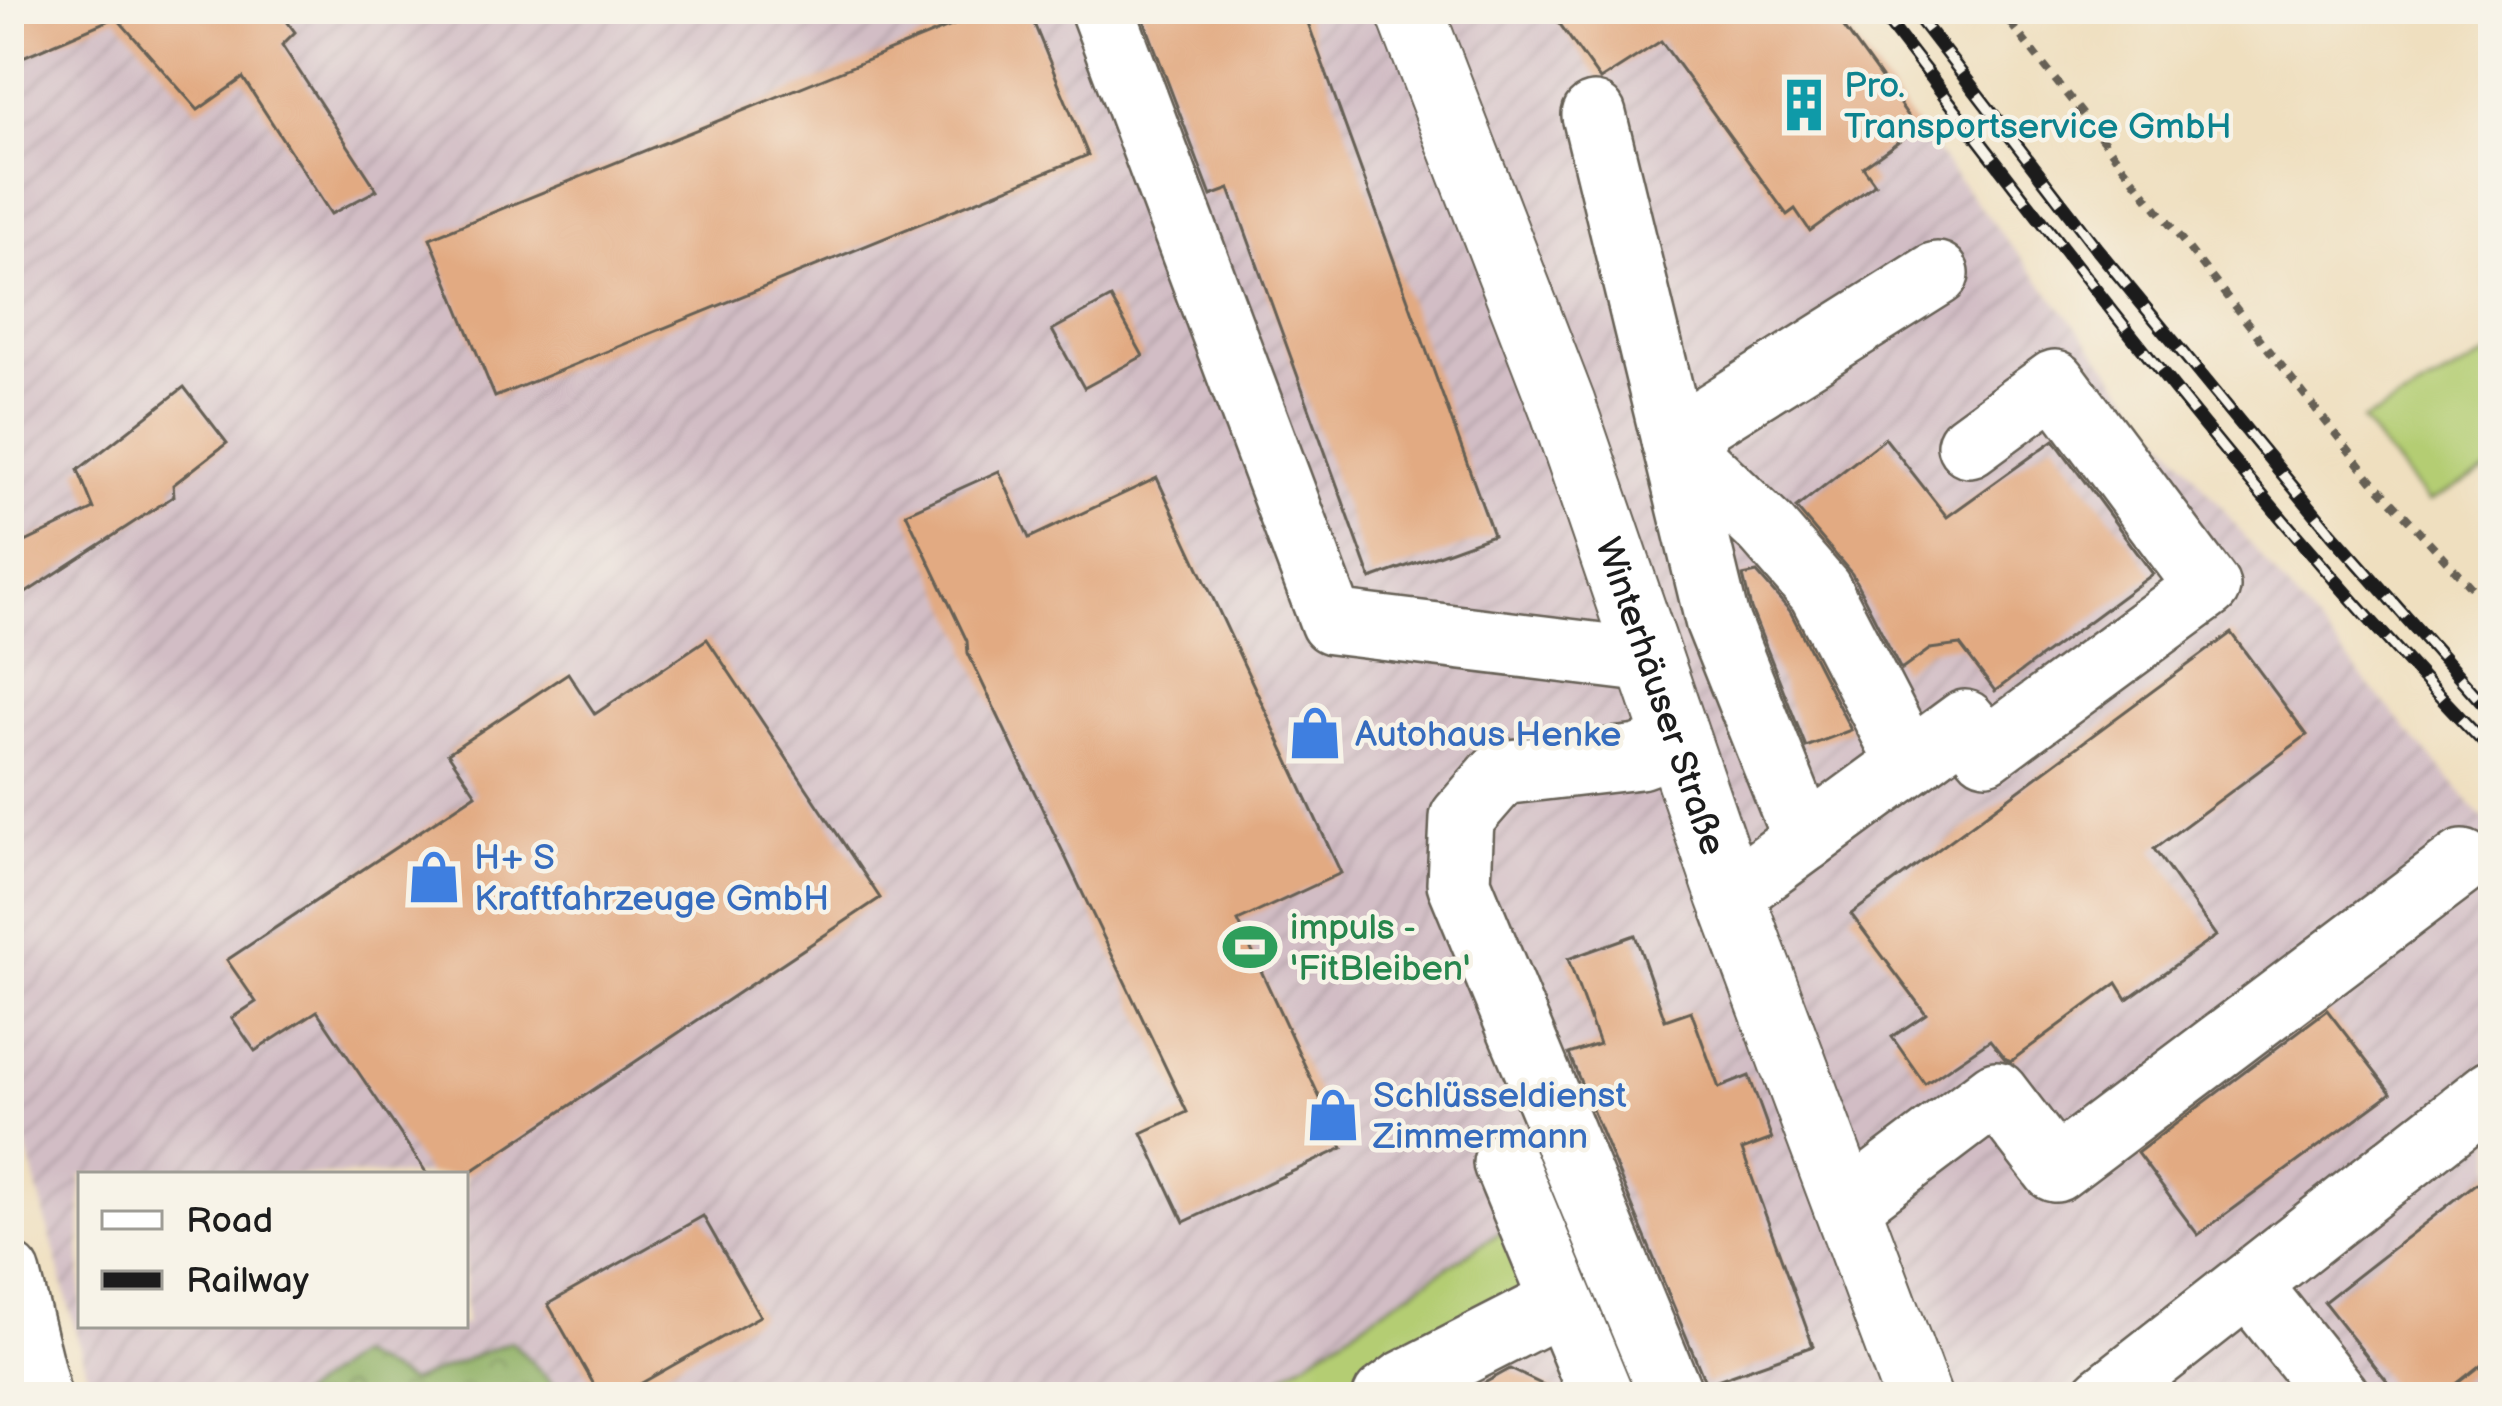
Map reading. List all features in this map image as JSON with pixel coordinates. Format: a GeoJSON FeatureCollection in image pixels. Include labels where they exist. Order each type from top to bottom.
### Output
{"type":"FeatureCollection","features":[{"type":"Feature","properties":{"kind":"main road","name":"Winterhäuser Straße"},"geometry":{"type":"LineString","coordinates":[[1408,9],[1562,406],[1730,895],[1849,1204],[1909,1393]]}},
{"type":"Feature","properties":{"kind":"street"},"geometry":{"type":"LineString","coordinates":[[1102,9],[1332,622],[1650,661]]}},
{"type":"Feature","properties":{"kind":"street"},"geometry":{"type":"LineString","coordinates":[[1594,115],[1717,620],[1805,840]]}},
{"type":"Feature","properties":{"kind":"street"},"geometry":{"type":"LineString","coordinates":[[1673,440],[1937,274]]}},
{"type":"Feature","properties":{"kind":"street"},"geometry":{"type":"LineString","coordinates":[[1730,895],[1964,722],[1986,751],[2208,587],[2055,382],[1969,445]]}},
{"type":"Feature","properties":{"kind":"street"},"geometry":{"type":"LineString","coordinates":[[1673,440],[1767,530],[1820,591],[1910,763]]}},
{"type":"Feature","properties":{"kind":"street"},"geometry":{"type":"LineString","coordinates":[[1672,1397],[1459,883],[1462,818],[1501,773],[1639,757],[1678,743]]}},
{"type":"Feature","properties":{"kind":"street"},"geometry":{"type":"LineString","coordinates":[[1849,1204],[1996,1093],[2055,1170],[2463,862]]}},
{"type":"Feature","properties":{"kind":"street"},"geometry":{"type":"LineString","coordinates":[[2104,1397],[2493,1091]]}},
{"type":"Feature","properties":{"kind":"street"},"geometry":{"type":"LineString","coordinates":[[1505,1163],[1602,1397]]}},
{"type":"Feature","properties":{"kind":"street"},"geometry":{"type":"LineString","coordinates":[[9,1275],[39,1397]]}},
{"type":"Feature","properties":{"kind":"street"},"geometry":{"type":"LineString","coordinates":[[2248,1284],[2338,1397]]}},
{"type":"Feature","properties":{"kind":"street"},"geometry":{"type":"LineString","coordinates":[[1384,1397],[1562,1303]]}},
{"type":"Feature","properties":{"kind":"path"},"geometry":{"type":"LineString","coordinates":[[1999,9],[2372,480],[2493,611]]}},
{"type":"Feature","properties":{"kind":"shaded area"},"geometry":{"type":"Polygon","coordinates":[[[9,9],[1832,9],[1917,128],[2279,580],[2493,830],[2493,1397],[93,1397],[9,1081],[9,9]]]}},
{"type":"Feature","properties":{"kind":"green space"},"geometry":{"type":"Polygon","coordinates":[[[2493,352],[2493,468],[2428,502],[2362,422],[2493,352]]]}},
{"type":"Feature","properties":{"kind":"green space"},"geometry":{"type":"Polygon","coordinates":[[[1503,1230],[1536,1290],[1380,1397],[1251,1397],[1503,1230]]]}},
{"type":"Feature","properties":{"kind":"green space"},"geometry":{"type":"Polygon","coordinates":[[[511,1341],[566,1397],[297,1397],[355,1355],[410,1382],[511,1341]]]}},
{"type":"Feature","properties":{"kind":"building"},"geometry":{"type":"Polygon","coordinates":[[[36,9],[278,9],[295,32],[282,45],[377,190],[331,214],[243,78],[198,110],[116,17],[9,63],[9,22],[36,9]]]}},
{"type":"Feature","properties":{"kind":"building"},"geometry":{"type":"Polygon","coordinates":[[[993,9],[1028,9],[1088,155],[495,397],[430,238],[993,9]]]}},
{"type":"Feature","properties":{"kind":"building"},"geometry":{"type":"Polygon","coordinates":[[[1140,9],[1303,9],[1493,535],[1371,579],[1230,189],[1211,196],[1140,9]]]}},
{"type":"Feature","properties":{"kind":"building","name":"Pro. Transportservice GmbH"},"geometry":{"type":"Polygon","coordinates":[[[1549,9],[1831,9],[1917,128],[1863,167],[1875,184],[1810,231],[1795,209],[1787,215],[1661,41],[1600,80],[1549,9]]]}},
{"type":"Feature","properties":{"kind":"building"},"geometry":{"type":"Polygon","coordinates":[[[1111,298],[1143,356],[1084,388],[1052,330],[1111,298]]]}},
{"type":"Feature","properties":{"kind":"building"},"geometry":{"type":"Polygon","coordinates":[[[184,387],[227,443],[173,485],[174,496],[9,604],[9,550],[94,509],[78,470],[184,387]]]}},
{"type":"Feature","properties":{"kind":"building"},"geometry":{"type":"Polygon","coordinates":[[[1885,438],[1947,517],[2054,440],[2153,574],[1995,691],[1960,645],[1930,649],[1901,670],[1852,574],[1796,508],[1885,438]]]}},
{"type":"Feature","properties":{"kind":"building"},"geometry":{"type":"Polygon","coordinates":[[[999,471],[1029,538],[1157,478],[1341,873],[1238,921],[1343,1148],[1184,1222],[1142,1133],[1187,1112],[906,513],[999,471]]]}},
{"type":"Feature","properties":{"kind":"building"},"geometry":{"type":"Polygon","coordinates":[[[1757,573],[1790,611],[1851,730],[1806,747],[1751,609],[1743,576],[1757,573]]]}},
{"type":"Feature","properties":{"kind":"building"},"geometry":{"type":"Polygon","coordinates":[[[2231,633],[2307,735],[2154,849],[2216,936],[2127,999],[2117,983],[2011,1061],[1990,1040],[1925,1084],[1892,1037],[1926,1014],[1851,914],[2231,633]]]}},
{"type":"Feature","properties":{"kind":"building"},"geometry":{"type":"Polygon","coordinates":[[[707,639],[880,898],[468,1174],[426,1172],[317,1011],[255,1051],[232,1018],[256,1002],[227,960],[476,794],[448,753],[568,673],[595,714],[707,639]]]}},
{"type":"Feature","properties":{"kind":"building"},"geometry":{"type":"Polygon","coordinates":[[[1635,935],[1665,1020],[1691,1011],[1719,1088],[1749,1076],[1772,1139],[1742,1150],[1813,1346],[1706,1384],[1569,1054],[1599,1044],[1568,959],[1635,935]]]}},
{"type":"Feature","properties":{"kind":"building"},"geometry":{"type":"Polygon","coordinates":[[[2327,1010],[2391,1093],[2198,1235],[2137,1153],[2327,1010]]]}},
{"type":"Feature","properties":{"kind":"building"},"geometry":{"type":"Polygon","coordinates":[[[2493,1170],[2493,1355],[2440,1397],[2399,1397],[2324,1302],[2493,1170]]]}},
{"type":"Feature","properties":{"kind":"building"},"geometry":{"type":"Polygon","coordinates":[[[703,1216],[760,1316],[617,1397],[601,1397],[548,1304],[703,1216]]]}},
{"type":"Feature","properties":{"kind":"building"},"geometry":{"type":"Polygon","coordinates":[[[1510,1369],[1562,1394],[1563,1397],[1459,1397],[1510,1369]]]}},
{"type":"Feature","properties":{"kind":"railway"},"geometry":{"type":"LineString","coordinates":[[1878,9],[2252,483],[2493,752]]}},
{"type":"Feature","properties":{"kind":"railway"},"geometry":{"type":"LineString","coordinates":[[1912,9],[2097,249],[2332,534],[2493,715]]}},
{"type":"Feature","properties":{"kind":"place","name":"Pro. Transportservice GmbH"},"geometry":{"type":"Point","coordinates":[1804,105]}},
{"type":"Feature","properties":{"kind":"place","name":"Autohaus Henke"},"geometry":{"type":"Point","coordinates":[1315,733]}},
{"type":"Feature","properties":{"kind":"place","name":"H+ S Kraftfahrzeuge GmbH"},"geometry":{"type":"Point","coordinates":[434,877]}},
{"type":"Feature","properties":{"kind":"place","name":"impuls - 'FitBleiben'"},"geometry":{"type":"Point","coordinates":[1250,947]}},
{"type":"Feature","properties":{"kind":"place","name":"Schlüsseldienst Zimmermann"},"geometry":{"type":"Point","coordinates":[1333,1115]}}]}
